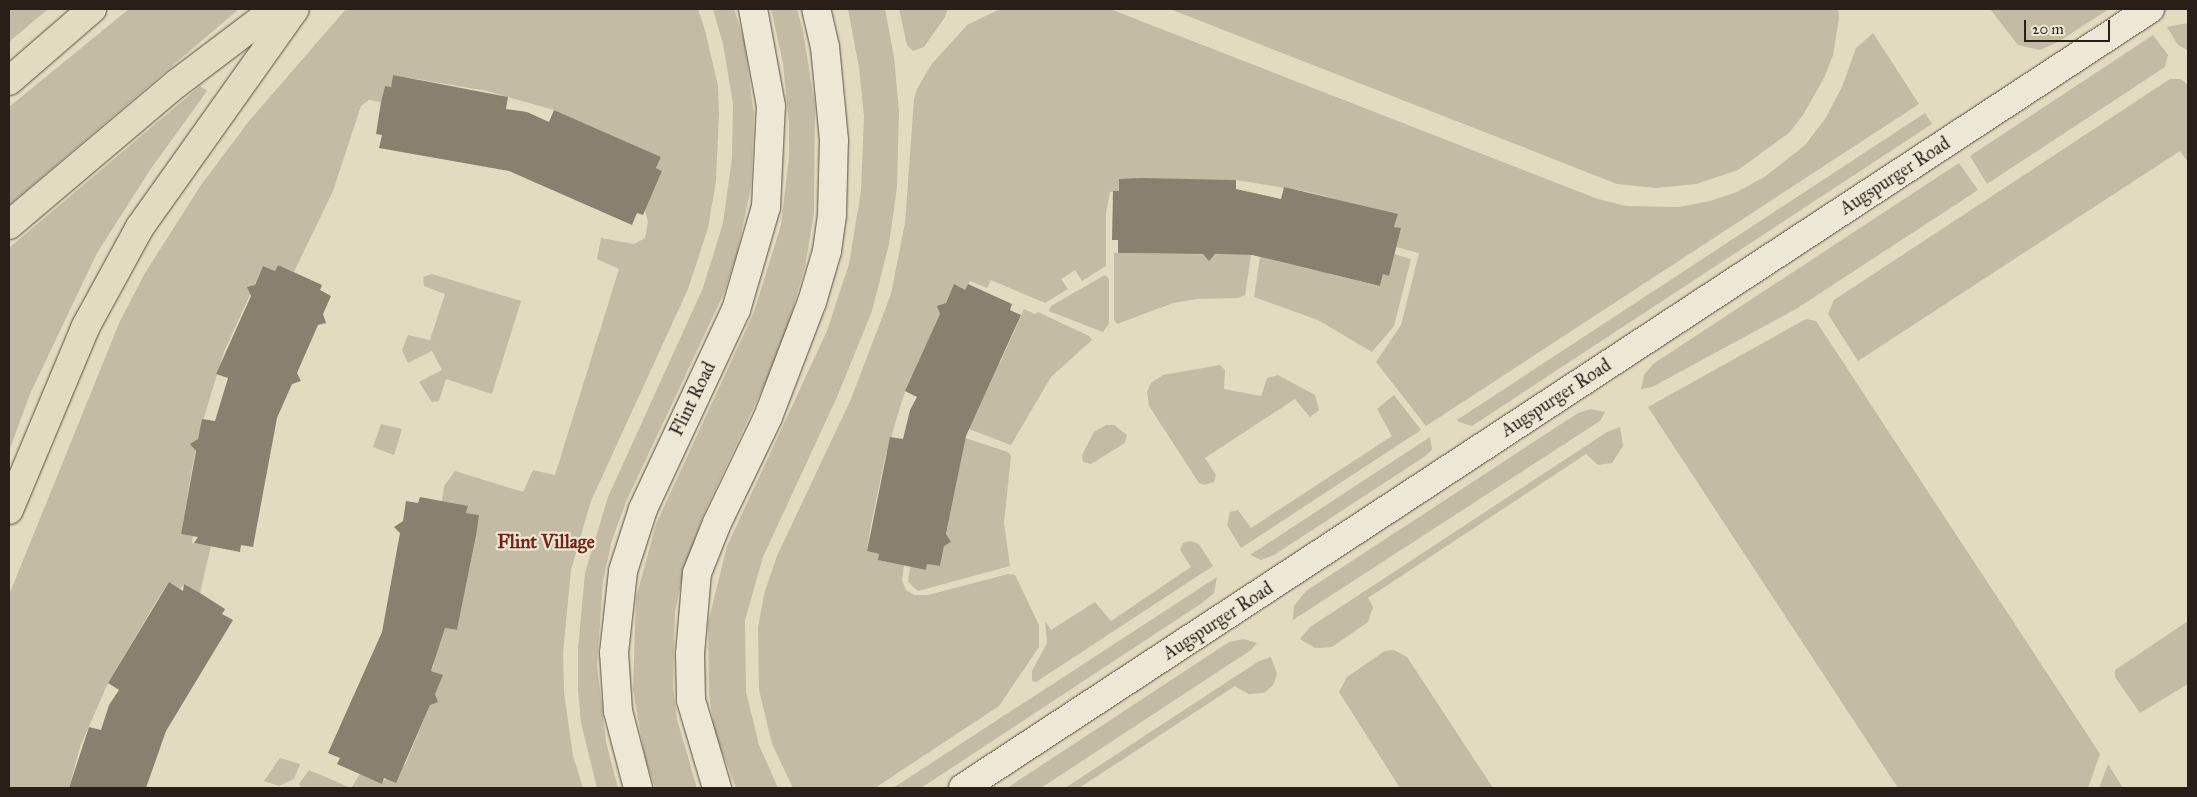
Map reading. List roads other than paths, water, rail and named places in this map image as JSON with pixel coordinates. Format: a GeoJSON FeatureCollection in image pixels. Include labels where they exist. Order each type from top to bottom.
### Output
{"type":"FeatureCollection","features":[{"type":"Feature","properties":{"kind":"main road"},"geometry":{"type":"LineString","coordinates":[[9,81],[92,9]]}},
{"type":"Feature","properties":{"kind":"main road"},"geometry":{"type":"LineString","coordinates":[[9,225],[176,84],[275,9]]}},
{"type":"Feature","properties":{"kind":"main road"},"geometry":{"type":"LineString","coordinates":[[9,510],[86,326],[140,227],[295,9]]}},
{"type":"Feature","properties":{"kind":"street","name":"Flint Road"},"geometry":{"type":"LineString","coordinates":[[638,788],[618,711],[614,653],[622,571],[643,509],[736,310],[766,207],[771,106],[753,9]]}},
{"type":"Feature","properties":{"kind":"street"},"geometry":{"type":"LineString","coordinates":[[717,788],[691,700],[690,654],[697,573],[717,523],[768,417],[812,302],[827,251],[832,214],[834,131],[824,47],[816,9]]}},
{"type":"Feature","properties":{"kind":"street","name":"Augspurger Road"},"geometry":{"type":"LineString","coordinates":[[963,788],[2150,9]]}},
{"type":"Feature","properties":{"kind":"district","name":"Flint Village"},"geometry":{"type":"Point","coordinates":[546,542]}}]}
